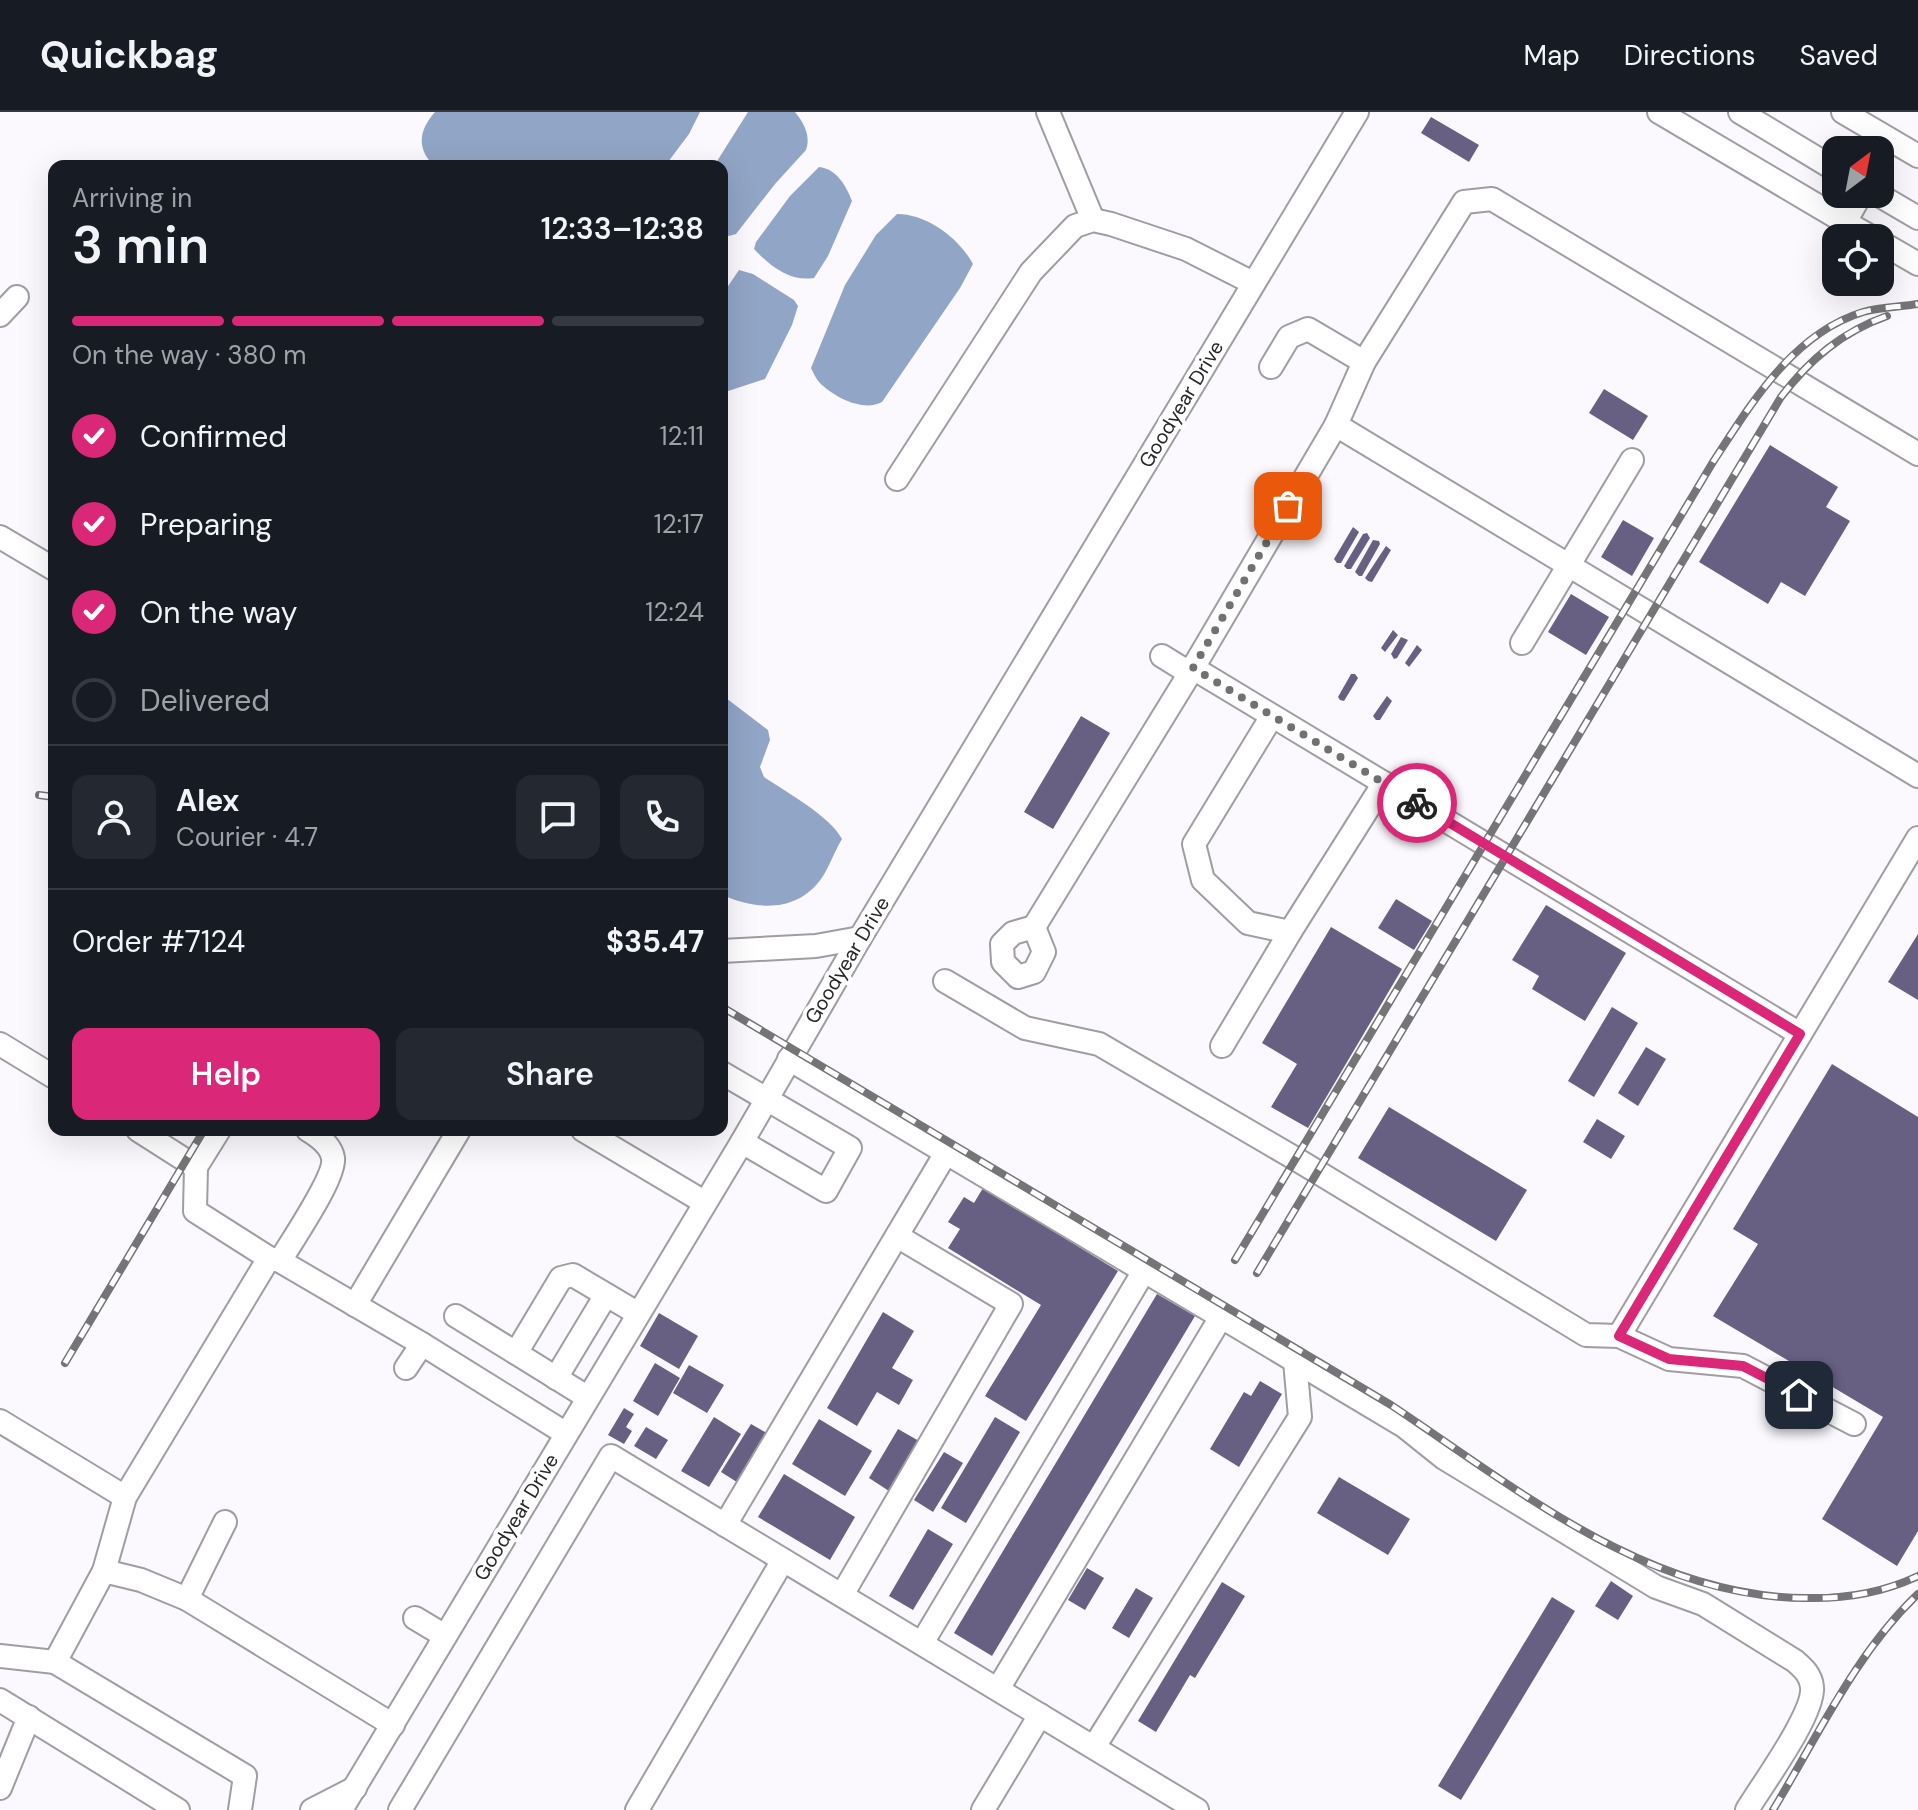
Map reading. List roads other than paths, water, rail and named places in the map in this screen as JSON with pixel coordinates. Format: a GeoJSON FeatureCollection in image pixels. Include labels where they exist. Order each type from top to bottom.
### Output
{"type":"FeatureCollection","features":[{"type":"Feature","properties":{"kind":"street"},"geometry":{"type":"LineString","coordinates":[[1048,112],[1093,220]]}},
{"type":"Feature","properties":{"kind":"street","name":"Goodyear Drive"},"geometry":{"type":"LineString","coordinates":[[341,1810],[1357,112]]}},
{"type":"Feature","properties":{"kind":"street"},"geometry":{"type":"LineString","coordinates":[[1659,112],[1848,224]]}},
{"type":"Feature","properties":{"kind":"street"},"geometry":{"type":"LineString","coordinates":[[1740,112],[1822,162]]}},
{"type":"Feature","properties":{"kind":"street"},"geometry":{"type":"LineString","coordinates":[[1843,112],[1918,156]]}},
{"type":"Feature","properties":{"kind":"street"},"geometry":{"type":"LineString","coordinates":[[1034,927],[1193,668],[1336,425],[1364,362],[1464,202],[1492,199],[1918,454]]}},
{"type":"Feature","properties":{"kind":"street"},"geometry":{"type":"LineString","coordinates":[[1894,204],[1918,218]]}},
{"type":"Feature","properties":{"kind":"street"},"geometry":{"type":"LineString","coordinates":[[1845,222],[1853,208]]}},
{"type":"Feature","properties":{"kind":"street"},"geometry":{"type":"LineString","coordinates":[[897,479],[1031,272],[1075,226],[1093,220],[1186,249],[1253,283]]}},
{"type":"Feature","properties":{"kind":"street"},"geometry":{"type":"LineString","coordinates":[[1894,250],[1918,264]]}},
{"type":"Feature","properties":{"kind":"street"},"geometry":{"type":"LineString","coordinates":[[0,315],[17,297]]}},
{"type":"Feature","properties":{"kind":"street"},"geometry":{"type":"LineString","coordinates":[[1271,367],[1289,337],[1308,329],[1364,362]]}},
{"type":"Feature","properties":{"kind":"street"},"geometry":{"type":"LineString","coordinates":[[1336,425],[1918,776]]}},
{"type":"Feature","properties":{"kind":"street"},"geometry":{"type":"LineString","coordinates":[[1522,643],[1632,460]]}},
{"type":"Feature","properties":{"kind":"street"},"geometry":{"type":"LineString","coordinates":[[0,537],[48,565]]}},
{"type":"Feature","properties":{"kind":"street"},"geometry":{"type":"LineString","coordinates":[[1162,656],[1183,669],[1193,668],[1800,1034]]}},
{"type":"Feature","properties":{"kind":"street"},"geometry":{"type":"LineString","coordinates":[[1272,716],[1194,844],[1203,880],[1248,923],[1290,932]]}},
{"type":"Feature","properties":{"kind":"street"},"geometry":{"type":"LineString","coordinates":[[1222,1046],[1384,783]]}},
{"type":"Feature","properties":{"kind":"street"},"geometry":{"type":"LineString","coordinates":[[1619,1336],[1800,1034],[1911,866],[1918,838]]}},
{"type":"Feature","properties":{"kind":"street"},"geometry":{"type":"LineString","coordinates":[[728,951],[816,946],[860,938]]}},
{"type":"Feature","properties":{"kind":"street"},"geometry":{"type":"LineString","coordinates":[[945,981],[1025,1028],[1099,1044],[1586,1335],[1619,1336],[1669,1359],[1743,1366],[1854,1424]]}},
{"type":"Feature","properties":{"kind":"street"},"geometry":{"type":"LineString","coordinates":[[0,1044],[48,1073]]}},
{"type":"Feature","properties":{"kind":"street"},"geometry":{"type":"LineString","coordinates":[[789,1059],[1404,1426],[1444,1458],[1656,1587],[1703,1604],[1795,1661],[1806,1671],[1812,1683],[1808,1710],[1747,1810]]}},
{"type":"Feature","properties":{"kind":"street"},"geometry":{"type":"LineString","coordinates":[[728,1076],[850,1148],[826,1191],[742,1142]]}},
{"type":"Feature","properties":{"kind":"street"},"geometry":{"type":"LineString","coordinates":[[147,1136],[196,1167]]}},
{"type":"Feature","properties":{"kind":"street"},"geometry":{"type":"LineString","coordinates":[[215,1136],[196,1167],[195,1211],[422,1344],[565,1433]]}},
{"type":"Feature","properties":{"kind":"street"},"geometry":{"type":"LineString","coordinates":[[55,1662],[104,1571],[125,1497],[274,1259],[330,1176],[334,1160],[328,1146],[316,1136]]}},
{"type":"Feature","properties":{"kind":"street"},"geometry":{"type":"LineString","coordinates":[[355,1305],[455,1136]]}},
{"type":"Feature","properties":{"kind":"street"},"geometry":{"type":"LineString","coordinates":[[593,1136],[704,1202]]}},
{"type":"Feature","properties":{"kind":"street"},"geometry":{"type":"LineString","coordinates":[[725,1525],[946,1153]]}},
{"type":"Feature","properties":{"kind":"street"},"geometry":{"type":"LineString","coordinates":[[842,1595],[1011,1304],[897,1236]]}},
{"type":"Feature","properties":{"kind":"street"},"geometry":{"type":"LineString","coordinates":[[922,1643],[1144,1271]]}},
{"type":"Feature","properties":{"kind":"street"},"geometry":{"type":"LineString","coordinates":[[516,1353],[561,1278],[573,1275],[637,1313]]}},
{"type":"Feature","properties":{"kind":"street"},"geometry":{"type":"LineString","coordinates":[[556,1378],[606,1295]]}},
{"type":"Feature","properties":{"kind":"street"},"geometry":{"type":"LineString","coordinates":[[456,1316],[587,1397]]}},
{"type":"Feature","properties":{"kind":"street"},"geometry":{"type":"LineString","coordinates":[[998,1689],[1221,1317]]}},
{"type":"Feature","properties":{"kind":"street"},"geometry":{"type":"LineString","coordinates":[[406,1368],[422,1344]]}},
{"type":"Feature","properties":{"kind":"street"},"geometry":{"type":"LineString","coordinates":[[1094,1747],[1300,1417],[1295,1361]]}},
{"type":"Feature","properties":{"kind":"street"},"geometry":{"type":"LineString","coordinates":[[0,1421],[125,1497]]}},
{"type":"Feature","properties":{"kind":"street"},"geometry":{"type":"LineString","coordinates":[[400,1810],[611,1456],[1197,1810]]}},
{"type":"Feature","properties":{"kind":"street"},"geometry":{"type":"LineString","coordinates":[[187,1599],[225,1522]]}},
{"type":"Feature","properties":{"kind":"street"},"geometry":{"type":"LineString","coordinates":[[637,1810],[783,1560]]}},
{"type":"Feature","properties":{"kind":"street"},"geometry":{"type":"LineString","coordinates":[[104,1571],[141,1580],[187,1599],[393,1725]]}},
{"type":"Feature","properties":{"kind":"street"},"geometry":{"type":"LineString","coordinates":[[415,1618],[445,1636]]}},
{"type":"Feature","properties":{"kind":"street"},"geometry":{"type":"LineString","coordinates":[[0,1656],[55,1662],[245,1776],[240,1810]]}},
{"type":"Feature","properties":{"kind":"street"},"geometry":{"type":"LineString","coordinates":[[0,1700],[178,1810]]}},
{"type":"Feature","properties":{"kind":"street"},"geometry":{"type":"LineString","coordinates":[[983,1810],[1040,1715]]}},
{"type":"Feature","properties":{"kind":"street"},"geometry":{"type":"LineString","coordinates":[[0,1788],[29,1717]]}},
{"type":"Feature","properties":{"kind":"street"},"geometry":{"type":"LineString","coordinates":[[312,1810],[355,1788]]}},
{"type":"Feature","properties":{"kind":"water"},"geometry":{"type":"Polygon","coordinates":[[[435,112],[700,112],[689,134],[670,160],[429,160],[422,146],[426,126],[435,112]]]}},
{"type":"Feature","properties":{"kind":"water"},"geometry":{"type":"Polygon","coordinates":[[[748,112],[795,112],[806,130],[806,150],[736,234],[729,236],[728,160],[718,160],[748,112]]]}},
{"type":"Feature","properties":{"kind":"water"},"geometry":{"type":"Polygon","coordinates":[[[819,167],[836,175],[852,201],[828,256],[814,278],[797,278],[774,267],[754,249],[790,196],[819,167]]]}},
{"type":"Feature","properties":{"kind":"water"},"geometry":{"type":"Polygon","coordinates":[[[897,214],[920,218],[941,229],[959,245],[973,264],[882,402],[859,404],[842,399],[828,390],[811,368],[845,285],[876,235],[897,214]]]}},
{"type":"Feature","properties":{"kind":"water"},"geometry":{"type":"Polygon","coordinates":[[[739,270],[753,274],[794,300],[798,306],[765,379],[728,391],[728,286],[739,270]]]}},
{"type":"Feature","properties":{"kind":"water"},"geometry":{"type":"Polygon","coordinates":[[[728,700],[768,730],[770,740],[760,767],[764,777],[818,813],[842,839],[821,879],[800,898],[775,905],[728,897],[728,700]]]}},
{"type":"Feature","properties":{"kind":"railway"},"geometry":{"type":"LineString","coordinates":[[1235,1260],[1742,417],[1794,354],[1838,322],[1870,310],[1918,304]]}},
{"type":"Feature","properties":{"kind":"railway"},"geometry":{"type":"LineString","coordinates":[[1257,1273],[1781,397],[1828,348],[1856,330],[1887,316]]}},
{"type":"Feature","properties":{"kind":"railway"},"geometry":{"type":"LineString","coordinates":[[39,795],[48,796]]}},
{"type":"Feature","properties":{"kind":"railway"},"geometry":{"type":"LineString","coordinates":[[728,1011],[1391,1405],[1536,1502],[1638,1558],[1692,1579],[1747,1593],[1805,1598],[1863,1594],[1918,1576]]}},
{"type":"Feature","properties":{"kind":"railway"},"geometry":{"type":"LineString","coordinates":[[65,1363],[200,1136]]}},
{"type":"Feature","properties":{"kind":"railway"},"geometry":{"type":"LineString","coordinates":[[1773,1810],[1856,1669],[1918,1594]]}}]}
